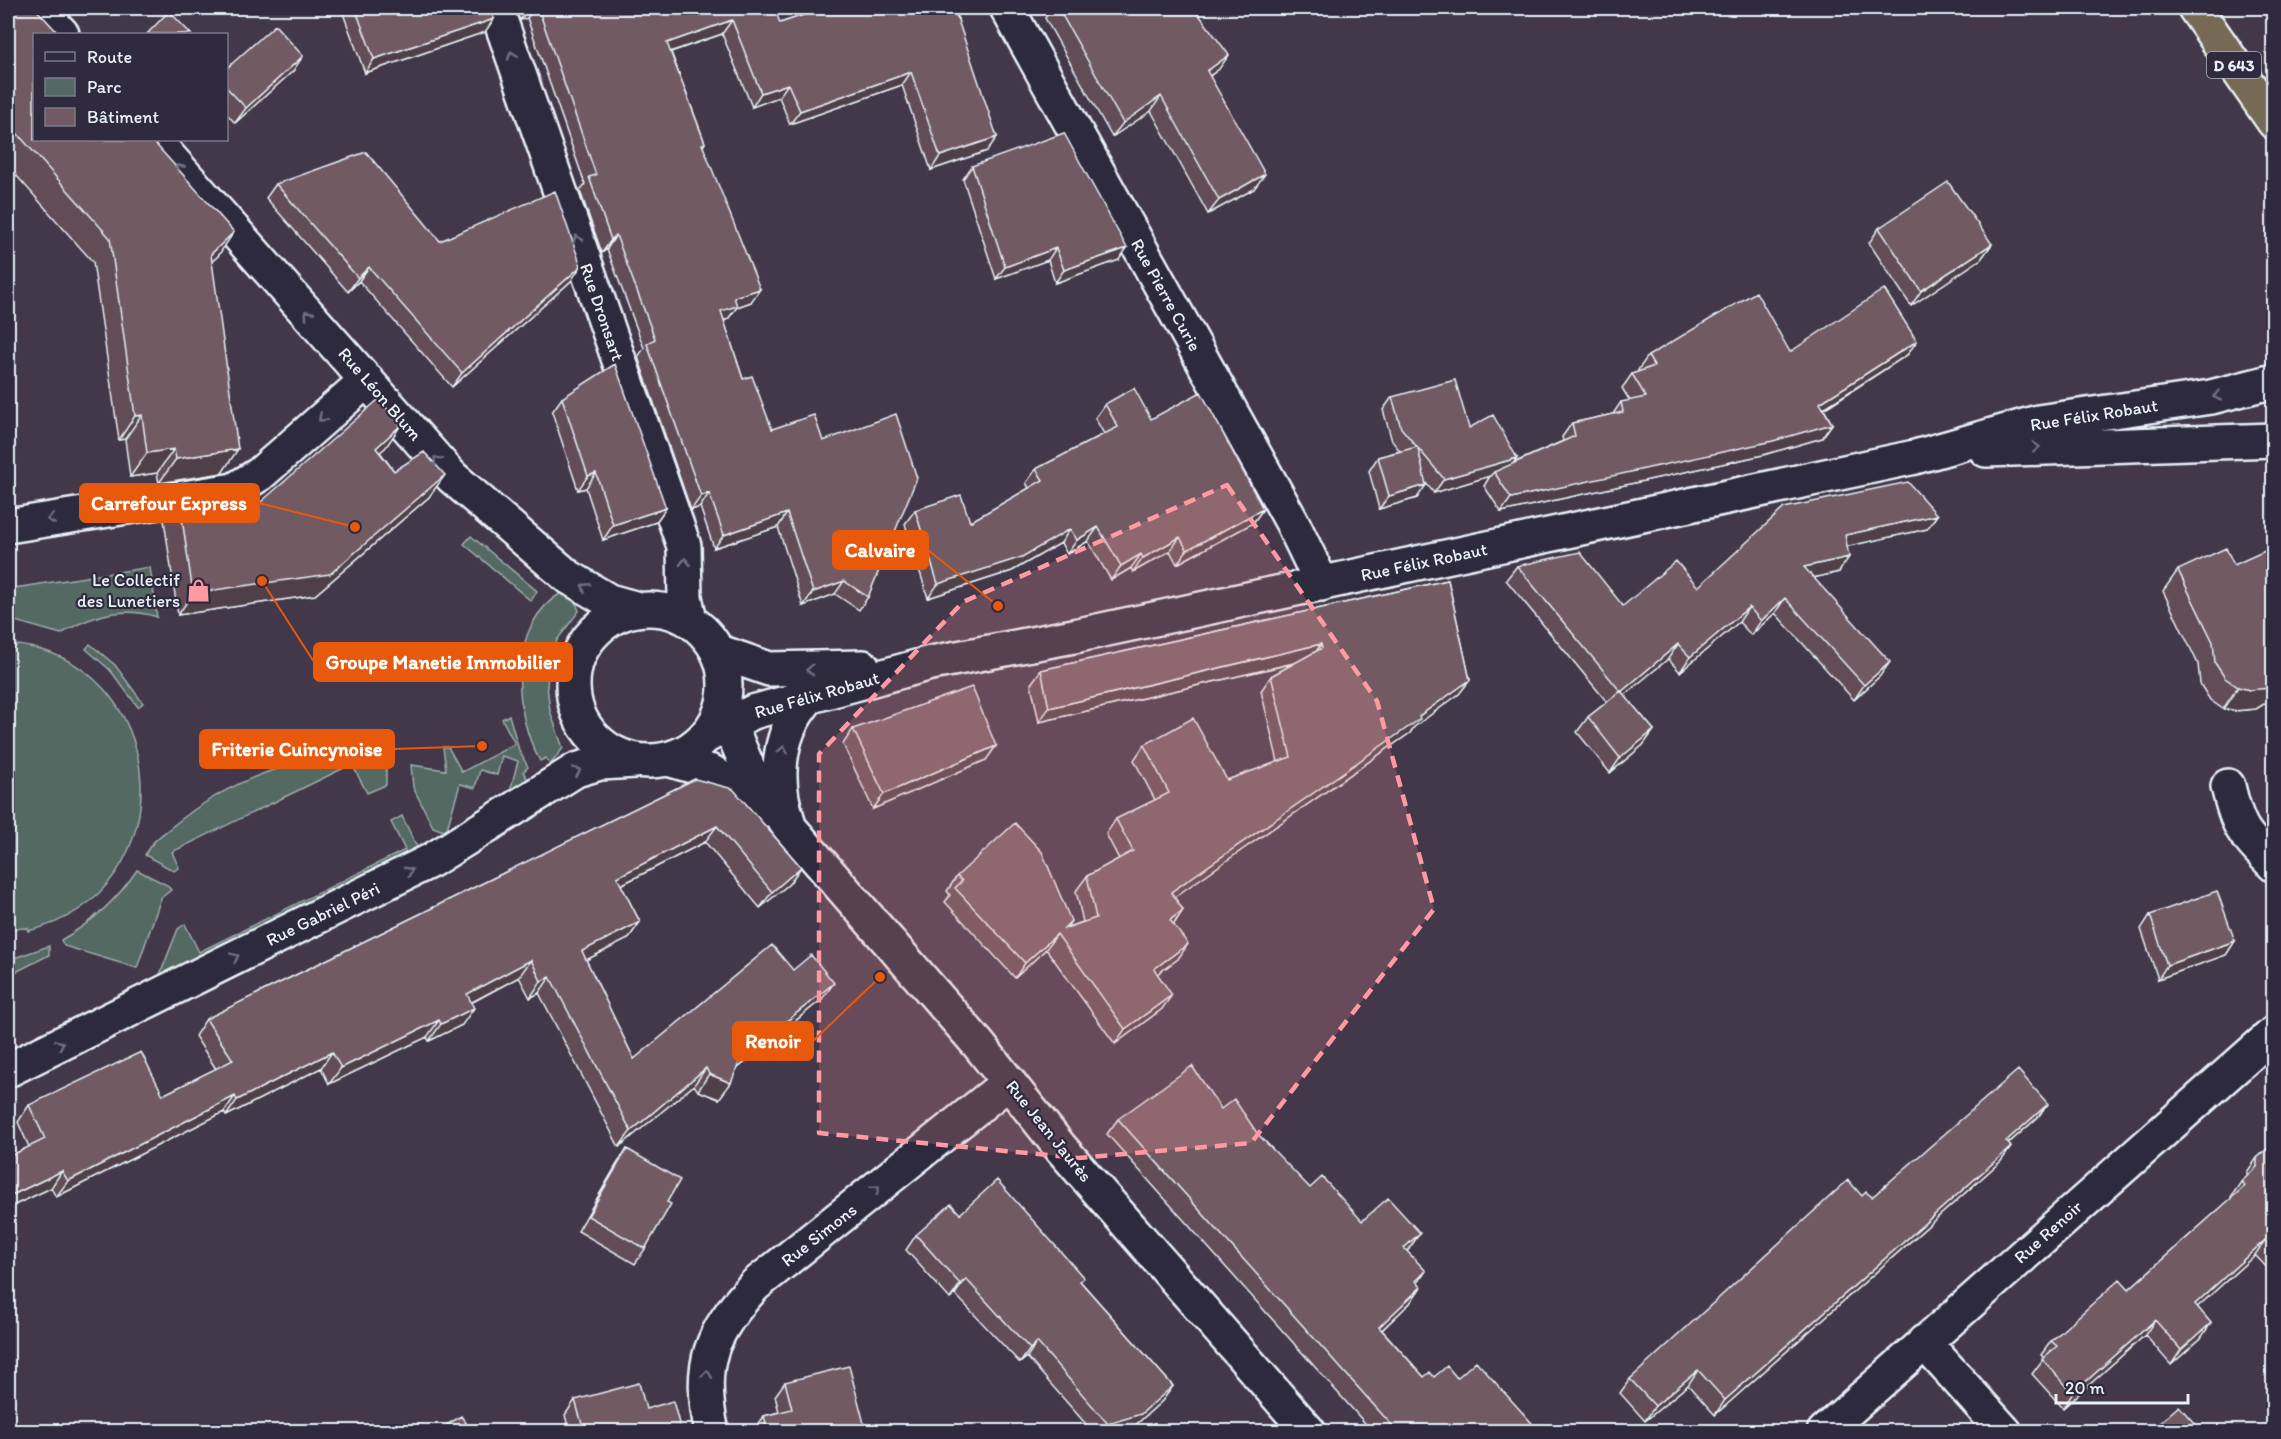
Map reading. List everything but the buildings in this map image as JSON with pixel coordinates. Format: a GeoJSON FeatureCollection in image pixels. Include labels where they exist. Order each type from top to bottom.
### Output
{"type":"FeatureCollection","features":[{"type":"Feature","properties":{"kind":"highway","name":"D 643"},"geometry":{"type":"LineString","coordinates":[[2195,8],[2274,122]]}},
{"type":"Feature","properties":{"kind":"street"},"geometry":{"type":"LineString","coordinates":[[38,8],[61,33]]}},
{"type":"Feature","properties":{"kind":"street","name":"Rue Dronsart"},"geometry":{"type":"LineString","coordinates":[[496,8],[684,546],[685,597],[690,620]]}},
{"type":"Feature","properties":{"kind":"street","name":"Rue Pierre Curie"},"geometry":{"type":"LineString","coordinates":[[1007,8],[1292,522],[1322,584]]}},
{"type":"Feature","properties":{"kind":"street","name":"Rue Léon Blum"},"geometry":{"type":"LineString","coordinates":[[155,141],[452,477],[556,567],[598,596],[638,609]]}},
{"type":"Feature","properties":{"kind":"street"},"geometry":{"type":"LineString","coordinates":[[8,526],[234,490],[260,474],[367,380]]}},
{"type":"Feature","properties":{"kind":"street","name":"Rue Félix Robaut"},"geometry":{"type":"LineString","coordinates":[[720,720],[931,663],[1079,635],[1915,458],[2038,422],[2211,397],[2274,381]]}},
{"type":"Feature","properties":{"kind":"street","name":"Rue Félix Robaut"},"geometry":{"type":"LineString","coordinates":[[1915,458],[2016,448],[2274,440]]}},
{"type":"Feature","properties":{"kind":"street"},"geometry":{"type":"LineString","coordinates":[[638,609],[670,612],[690,620],[706,634],[717,651],[724,670],[720,720],[689,750],[668,759],[636,761],[613,753],[594,739],[575,708],[572,684],[576,660],[588,639],[605,622],[638,609]]}},
{"type":"Feature","properties":{"kind":"street","name":"Rue Félix Robaut"},"geometry":{"type":"LineString","coordinates":[[717,651],[754,665],[791,670],[931,663]]}},
{"type":"Feature","properties":{"kind":"street","name":"Rue Jean Jaurès"},"geometry":{"type":"LineString","coordinates":[[790,828],[781,794],[781,756],[787,728],[793,716],[811,695]]}},
{"type":"Feature","properties":{"kind":"street","name":"Rue Jean Jaurès"},"geometry":{"type":"LineString","coordinates":[[720,720],[758,787],[790,828],[910,963],[1060,1148],[1309,1431]]}},
{"type":"Feature","properties":{"kind":"street","name":"Rue Jean Jaurès"},"geometry":{"type":"LineString","coordinates":[[668,759],[694,765],[728,780],[790,828]]}},
{"type":"Feature","properties":{"kind":"street","name":"Rue Gabriel Péri"},"geometry":{"type":"LineString","coordinates":[[8,1070],[439,856],[576,770],[600,763],[636,761]]}},
{"type":"Feature","properties":{"kind":"street"},"geometry":{"type":"LineString","coordinates":[[2228,786],[2236,820],[2244,833],[2274,865]]}},
{"type":"Feature","properties":{"kind":"street","name":"Rue Renoir"},"geometry":{"type":"LineString","coordinates":[[1824,1431],[2274,1033]]}},
{"type":"Feature","properties":{"kind":"street","name":"Rue Simons"},"geometry":{"type":"LineString","coordinates":[[712,1431],[705,1395],[709,1359],[723,1322],[737,1304],[755,1285],[1008,1082]]}},
{"type":"Feature","properties":{"kind":"street"},"geometry":{"type":"LineString","coordinates":[[1924,1342],[2005,1431]]}},
{"type":"Feature","properties":{"kind":"highlighted area"},"geometry":{"type":"Polygon","coordinates":[[[1227,485],[1377,701],[1434,909],[1251,1143],[1079,1158],[819,1133],[819,754],[963,602],[1227,485]]]}},
{"type":"Feature","properties":{"kind":"green space"},"geometry":{"type":"Polygon","coordinates":[[[471,536],[537,591],[531,601],[464,544],[471,536]]]}},
{"type":"Feature","properties":{"kind":"green space"},"geometry":{"type":"Polygon","coordinates":[[[150,567],[157,617],[132,612],[108,614],[72,627],[61,634],[8,619],[8,589],[150,567]]]}},
{"type":"Feature","properties":{"kind":"green space"},"geometry":{"type":"Polygon","coordinates":[[[563,592],[575,601],[579,611],[557,640],[549,668],[547,685],[550,711],[563,748],[550,765],[546,758],[540,761],[531,741],[520,694],[520,670],[524,646],[532,625],[545,606],[563,592]]]}},
{"type":"Feature","properties":{"kind":"green space"},"geometry":{"type":"Polygon","coordinates":[[[8,644],[63,658],[104,689],[130,730],[141,778],[136,827],[116,872],[80,908],[28,931],[28,928],[8,929],[8,644]]]}},
{"type":"Feature","properties":{"kind":"green space"},"geometry":{"type":"Polygon","coordinates":[[[90,644],[115,665],[143,703],[138,707],[110,670],[86,649],[90,644]]]}},
{"type":"Feature","properties":{"kind":"green space"},"geometry":{"type":"Polygon","coordinates":[[[509,715],[519,750],[528,767],[523,772],[528,779],[510,791],[518,761],[502,756],[497,775],[480,770],[475,788],[460,784],[446,832],[433,827],[413,787],[411,765],[446,770],[443,747],[448,747],[462,772],[515,744],[502,719],[509,715]]]}},
{"type":"Feature","properties":{"kind":"green space"},"geometry":{"type":"Polygon","coordinates":[[[342,756],[386,760],[386,785],[367,793],[352,764],[172,852],[179,868],[174,871],[145,855],[154,842],[174,825],[232,787],[274,770],[318,759],[342,756]]]}},
{"type":"Feature","properties":{"kind":"green space"},"geometry":{"type":"Polygon","coordinates":[[[402,816],[418,849],[159,977],[178,929],[185,924],[199,952],[405,850],[391,822],[402,816]]]}},
{"type":"Feature","properties":{"kind":"green space"},"geometry":{"type":"Polygon","coordinates":[[[137,870],[167,885],[171,890],[161,898],[137,968],[64,946],[61,940],[84,926],[104,909],[137,870]]]}},
{"type":"Feature","properties":{"kind":"green space"},"geometry":{"type":"Polygon","coordinates":[[[49,946],[49,955],[8,976],[8,960],[49,946]]]}},
{"type":"Feature","properties":{"kind":"place","name":"Carrefour Express"},"geometry":{"type":"Point","coordinates":[355,527]}},
{"type":"Feature","properties":{"kind":"place","name":"Groupe Manetie Immobilier"},"geometry":{"type":"Point","coordinates":[262,581]}},
{"type":"Feature","properties":{"kind":"place","name":"Le Collectif des Lunetiers"},"geometry":{"type":"Point","coordinates":[198,590]}},
{"type":"Feature","properties":{"kind":"place","name":"Calvaire"},"geometry":{"type":"Point","coordinates":[998,606]}},
{"type":"Feature","properties":{"kind":"place","name":"Friterie Cuincynoise"},"geometry":{"type":"Point","coordinates":[482,746]}},
{"type":"Feature","properties":{"kind":"place","name":"Renoir"},"geometry":{"type":"Point","coordinates":[880,977]}}]}
